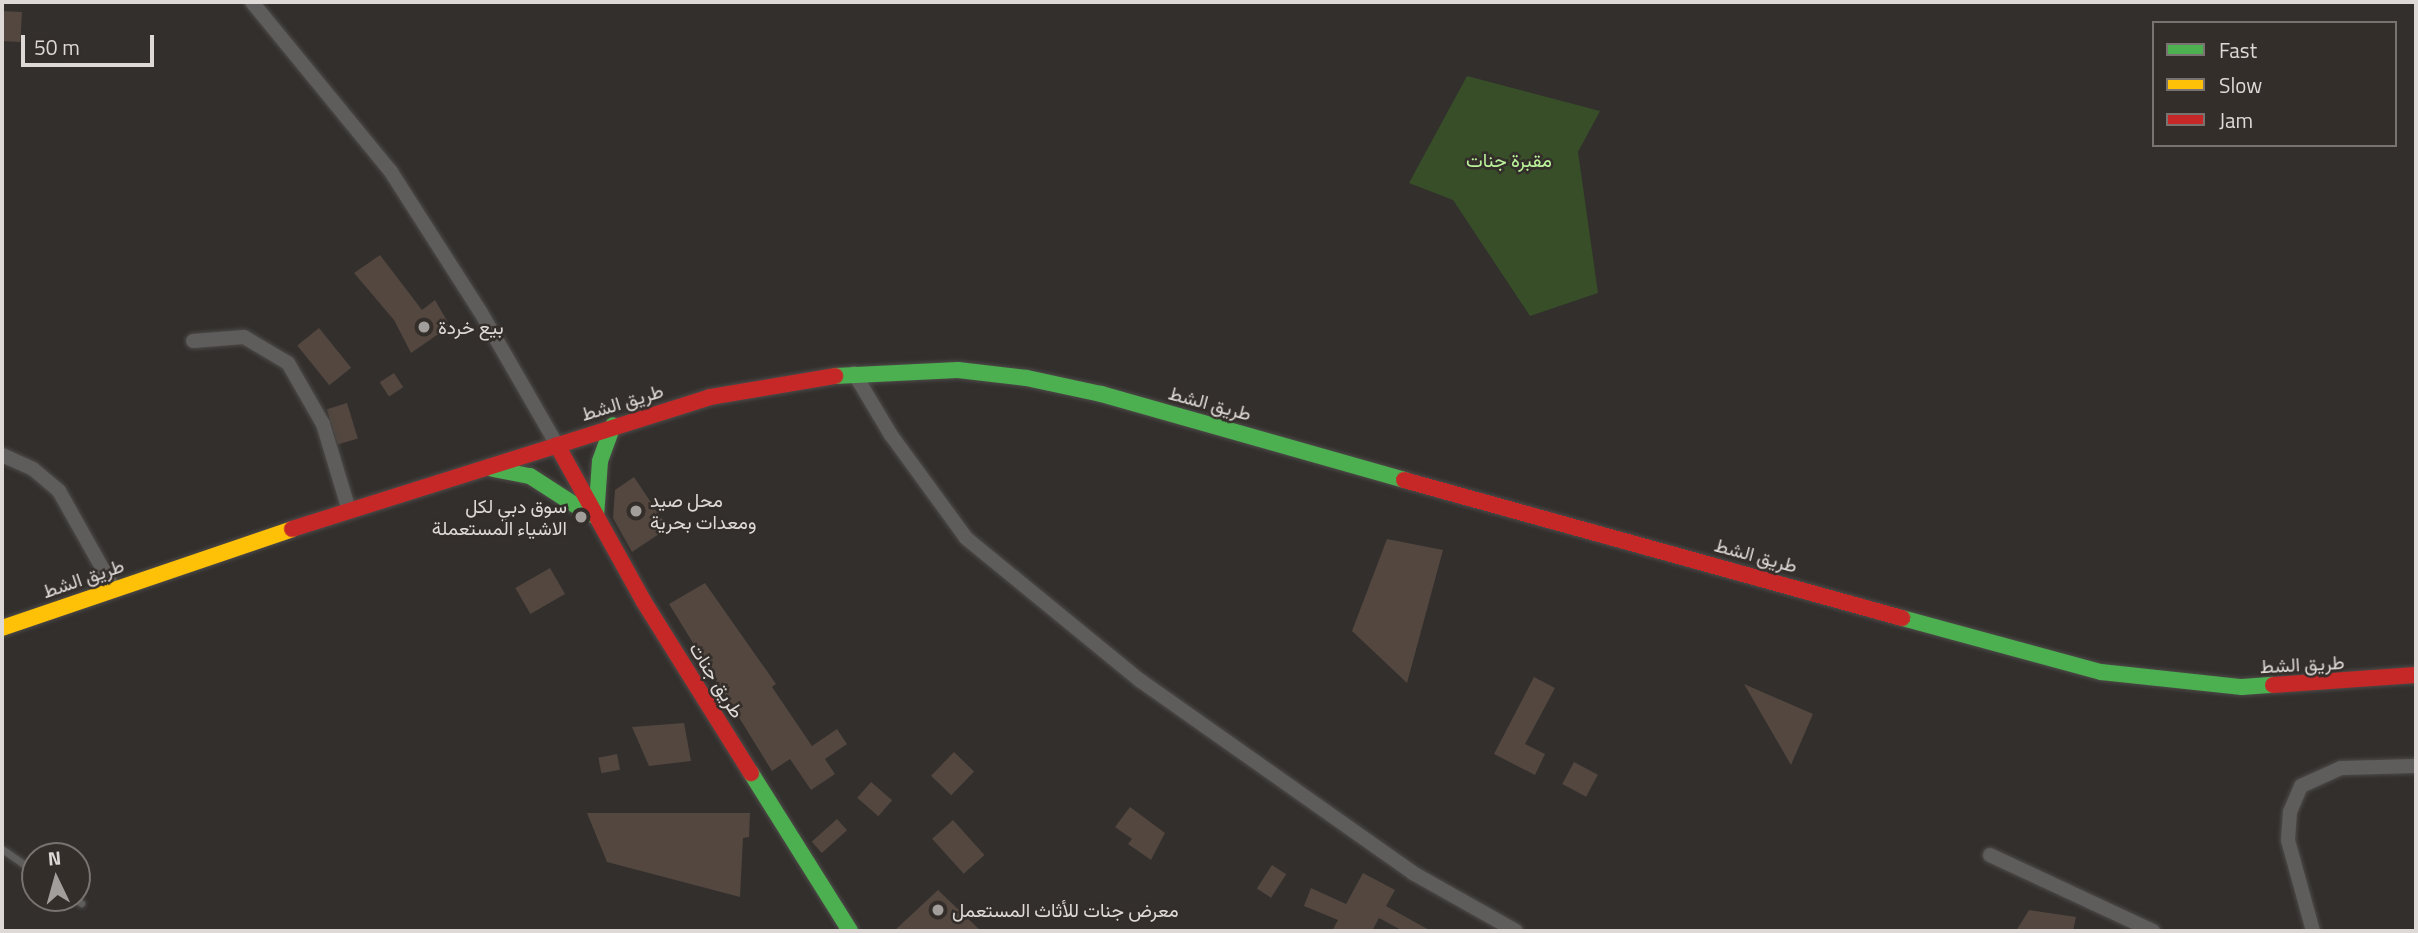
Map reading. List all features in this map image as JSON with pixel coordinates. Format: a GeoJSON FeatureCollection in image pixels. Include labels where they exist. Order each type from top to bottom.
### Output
{"type":"FeatureCollection","features":[{"type":"Feature","properties":{"kind":"main road","name":"طريق الشط"},"geometry":{"type":"LineString","coordinates":[[2,628],[349,510],[491,468],[613,425],[755,387],[854,373],[958,370],[1027,378],[1101,394],[1623,542],[2101,671],[2242,687],[2416,675]]}},
{"type":"Feature","properties":{"kind":"main road"},"geometry":{"type":"LineString","coordinates":[[596,519],[600,461],[613,425]]}},
{"type":"Feature","properties":{"kind":"main road","name":"طريق جنات"},"geometry":{"type":"LineString","coordinates":[[557,445],[596,519],[850,931]]}},
{"type":"Feature","properties":{"kind":"main road"},"geometry":{"type":"LineString","coordinates":[[491,468],[521,473],[554,487],[596,519]]}},
{"type":"Feature","properties":{"kind":"street"},"geometry":{"type":"LineString","coordinates":[[252,2],[391,172],[480,311],[557,445]]}},
{"type":"Feature","properties":{"kind":"street"},"geometry":{"type":"LineString","coordinates":[[193,341],[244,337],[288,363],[323,424],[349,510]]}},
{"type":"Feature","properties":{"kind":"street"},"geometry":{"type":"LineString","coordinates":[[854,373],[891,435],[966,538],[1141,681],[1413,873],[1516,931]]}},
{"type":"Feature","properties":{"kind":"street"},"geometry":{"type":"LineString","coordinates":[[2,455],[33,470],[59,491],[114,589]]}},
{"type":"Feature","properties":{"kind":"street"},"geometry":{"type":"LineString","coordinates":[[2313,931],[2288,840],[2290,812],[2301,786],[2342,768],[2416,766]]}},
{"type":"Feature","properties":{"kind":"street"},"geometry":{"type":"LineString","coordinates":[[1990,855],[2153,931]]}},
{"type":"Feature","properties":{"kind":"lane"},"geometry":{"type":"LineString","coordinates":[[2,849],[21,862]]}},
{"type":"Feature","properties":{"kind":"green space","name":"مقبرة جنات"},"geometry":{"type":"Polygon","coordinates":[[[1467,76],[1600,111],[1578,152],[1598,293],[1530,316],[1453,200],[1409,183],[1467,76]]]}},
{"type":"Feature","properties":{"kind":"building"},"geometry":{"type":"Polygon","coordinates":[[[2,11],[22,12],[20,42],[2,41],[2,11]]]}},
{"type":"Feature","properties":{"kind":"building"},"geometry":{"type":"Polygon","coordinates":[[[380,255],[422,310],[435,300],[450,326],[411,353],[394,320],[354,273],[380,255]]]}},
{"type":"Feature","properties":{"kind":"building"},"geometry":{"type":"Polygon","coordinates":[[[319,328],[351,368],[329,385],[297,346],[319,328]]]}},
{"type":"Feature","properties":{"kind":"building"},"geometry":{"type":"Polygon","coordinates":[[[394,373],[403,387],[389,397],[380,382],[394,373]]]}},
{"type":"Feature","properties":{"kind":"building"},"geometry":{"type":"Polygon","coordinates":[[[347,403],[358,438],[338,445],[327,409],[347,403]]]}},
{"type":"Feature","properties":{"kind":"building","name":"محل صيد ومعدات بحرية"},"geometry":{"type":"Polygon","coordinates":[[[634,477],[668,528],[632,552],[613,518],[615,490],[634,477]]]}},
{"type":"Feature","properties":{"kind":"building"},"geometry":{"type":"Polygon","coordinates":[[[1387,539],[1443,550],[1407,683],[1352,631],[1387,539]]]}},
{"type":"Feature","properties":{"kind":"building"},"geometry":{"type":"Polygon","coordinates":[[[550,568],[565,594],[530,614],[515,588],[550,568]]]}},
{"type":"Feature","properties":{"kind":"building"},"geometry":{"type":"Polygon","coordinates":[[[705,583],[776,684],[772,687],[812,746],[837,729],[847,744],[825,759],[835,774],[811,790],[790,759],[772,771],[669,604],[705,583]]]}},
{"type":"Feature","properties":{"kind":"building"},"geometry":{"type":"Polygon","coordinates":[[[1534,677],[1555,688],[1525,744],[1545,754],[1535,775],[1494,754],[1534,677]]]}},
{"type":"Feature","properties":{"kind":"building"},"geometry":{"type":"Polygon","coordinates":[[[1744,684],[1813,714],[1791,765],[1744,684]]]}},
{"type":"Feature","properties":{"kind":"building"},"geometry":{"type":"Polygon","coordinates":[[[684,723],[691,761],[649,766],[632,727],[684,723]]]}},
{"type":"Feature","properties":{"kind":"building"},"geometry":{"type":"Polygon","coordinates":[[[954,752],[974,771],[951,795],[931,776],[954,752]]]}},
{"type":"Feature","properties":{"kind":"building"},"geometry":{"type":"Polygon","coordinates":[[[617,754],[620,770],[601,773],[598,758],[617,754]]]}},
{"type":"Feature","properties":{"kind":"building"},"geometry":{"type":"Polygon","coordinates":[[[1574,762],[1598,775],[1586,797],[1562,784],[1574,762]]]}},
{"type":"Feature","properties":{"kind":"building"},"geometry":{"type":"Polygon","coordinates":[[[871,782],[892,800],[878,816],[857,798],[871,782]]]}},
{"type":"Feature","properties":{"kind":"building"},"geometry":{"type":"Polygon","coordinates":[[[1130,807],[1165,833],[1151,860],[1128,844],[1132,839],[1115,827],[1130,807]]]}},
{"type":"Feature","properties":{"kind":"building"},"geometry":{"type":"Polygon","coordinates":[[[587,813],[750,813],[749,837],[743,838],[740,897],[607,862],[587,813]]]}},
{"type":"Feature","properties":{"kind":"building"},"geometry":{"type":"Polygon","coordinates":[[[837,819],[847,830],[822,853],[812,842],[837,819]]]}},
{"type":"Feature","properties":{"kind":"building"},"geometry":{"type":"Polygon","coordinates":[[[953,820],[984,855],[964,874],[932,839],[953,820]]]}},
{"type":"Feature","properties":{"kind":"building"},"geometry":{"type":"Polygon","coordinates":[[[1272,865],[1286,874],[1271,898],[1257,888],[1272,865]]]}},
{"type":"Feature","properties":{"kind":"building"},"geometry":{"type":"Polygon","coordinates":[[[1363,873],[1395,890],[1386,906],[1431,931],[1403,931],[1379,918],[1372,931],[1332,931],[1338,920],[1304,906],[1311,888],[1346,904],[1363,873]]]}},
{"type":"Feature","properties":{"kind":"building","name":"معرض جنات للأثاث المستعمل"},"geometry":{"type":"Polygon","coordinates":[[[938,890],[981,931],[894,931],[938,890]]]}},
{"type":"Feature","properties":{"kind":"building"},"geometry":{"type":"Polygon","coordinates":[[[2029,910],[2076,917],[2073,931],[2016,931],[2029,910]]]}},
{"type":"Feature","properties":{"kind":"traffic: fast"},"geometry":{"type":"LineString","coordinates":[[835,376],[958,370],[1027,378],[1101,394],[1404,480]]}},
{"type":"Feature","properties":{"kind":"traffic: fast"},"geometry":{"type":"LineString","coordinates":[[596,517],[600,461],[613,425]]}},
{"type":"Feature","properties":{"kind":"traffic: fast"},"geometry":{"type":"LineString","coordinates":[[493,469],[530,476],[589,514]]}},
{"type":"Feature","properties":{"kind":"traffic: fast"},"geometry":{"type":"LineString","coordinates":[[1902,618],[2101,672],[2242,687],[2273,685]]}},
{"type":"Feature","properties":{"kind":"traffic: fast"},"geometry":{"type":"LineString","coordinates":[[751,773],[850,931]]}},
{"type":"Feature","properties":{"kind":"traffic: slow"},"geometry":{"type":"LineString","coordinates":[[2,628],[292,529]]}},
{"type":"Feature","properties":{"kind":"traffic: jam"},"geometry":{"type":"LineString","coordinates":[[292,529],[710,397],[835,376]]}},
{"type":"Feature","properties":{"kind":"traffic: jam"},"geometry":{"type":"LineString","coordinates":[[557,445],[644,602],[751,773]]}},
{"type":"Feature","properties":{"kind":"traffic: jam"},"geometry":{"type":"LineString","coordinates":[[1404,480],[1902,618]]}},
{"type":"Feature","properties":{"kind":"traffic: jam"},"geometry":{"type":"LineString","coordinates":[[2273,685],[2416,675]]}},
{"type":"Feature","properties":{"kind":"place","name":"بيع خردة"},"geometry":{"type":"Point","coordinates":[424,327]}},
{"type":"Feature","properties":{"kind":"place","name":"محل صيد ومعدات بحرية"},"geometry":{"type":"Point","coordinates":[636,511]}},
{"type":"Feature","properties":{"kind":"place","name":"سوق دبي لكل الاشياء المستعملة"},"geometry":{"type":"Point","coordinates":[581,517]}},
{"type":"Feature","properties":{"kind":"place","name":"معرض جنات للأثاث المستعمل"},"geometry":{"type":"Point","coordinates":[938,910]}}]}
